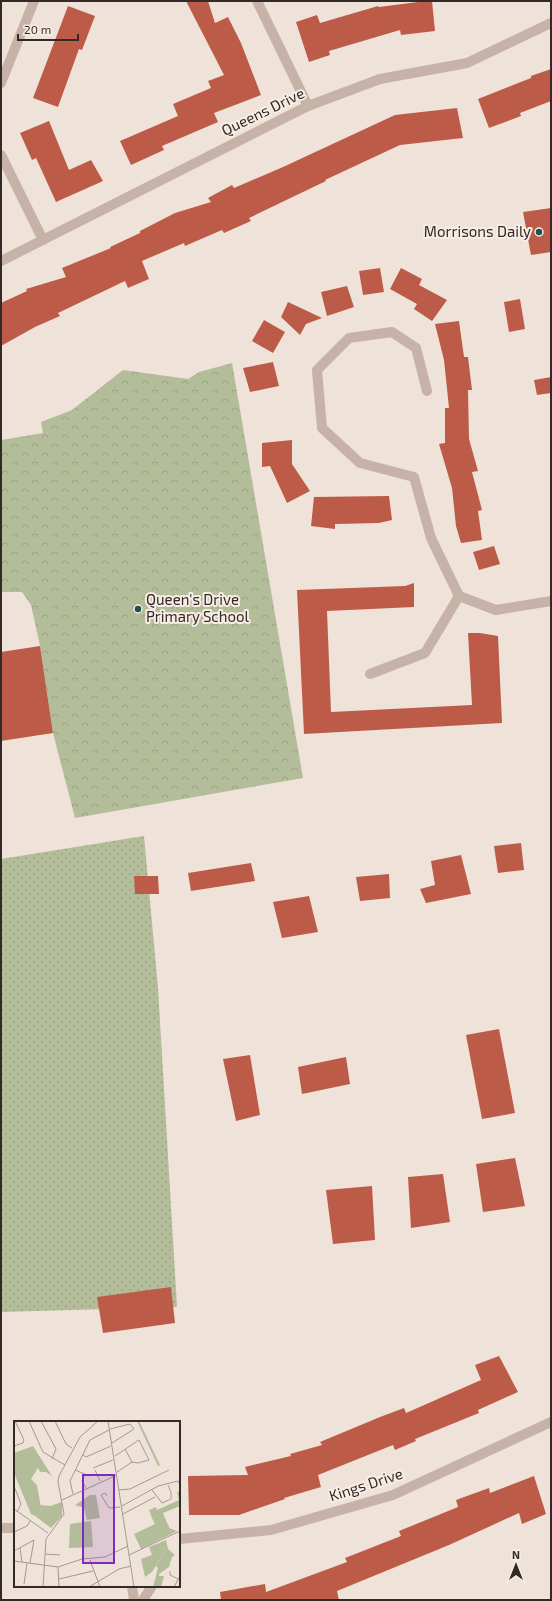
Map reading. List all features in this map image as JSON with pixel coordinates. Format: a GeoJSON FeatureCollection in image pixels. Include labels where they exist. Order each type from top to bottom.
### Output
{"type":"FeatureCollection","features":[{"type":"Feature","properties":{"kind":"street"},"geometry":{"type":"LineString","coordinates":[[1,83],[34,1]]}},
{"type":"Feature","properties":{"kind":"street"},"geometry":{"type":"LineString","coordinates":[[257,1],[308,106]]}},
{"type":"Feature","properties":{"kind":"street","name":"Queens Drive"},"geometry":{"type":"LineString","coordinates":[[1,261],[308,106],[380,79],[467,63],[551,23]]}},
{"type":"Feature","properties":{"kind":"street"},"geometry":{"type":"LineString","coordinates":[[1,155],[43,240]]}},
{"type":"Feature","properties":{"kind":"street"},"geometry":{"type":"LineString","coordinates":[[427,391],[416,348],[392,332],[349,338],[317,370],[322,428],[360,463],[414,477],[430,538],[459,596],[496,610],[551,601]]}},
{"type":"Feature","properties":{"kind":"street"},"geometry":{"type":"LineString","coordinates":[[370,674],[425,653],[459,596]]}},
{"type":"Feature","properties":{"kind":"street","name":"Kings Drive"},"geometry":{"type":"LineString","coordinates":[[180,1540],[271,1530],[393,1495],[551,1422]]}},
{"type":"Feature","properties":{"kind":"street"},"geometry":{"type":"LineString","coordinates":[[1,1528],[14,1528]]}},
{"type":"Feature","properties":{"kind":"street"},"geometry":{"type":"LineString","coordinates":[[132,1587],[134,1600]]}},
{"type":"Feature","properties":{"kind":"street"},"geometry":{"type":"LineString","coordinates":[[143,1600],[151,1587]]}},
{"type":"Feature","properties":{"kind":"green space","name":"Queen's Drive Primary School"},"geometry":{"type":"Polygon","coordinates":[[[232,363],[303,778],[75,818],[53,733],[40,646],[31,605],[22,592],[1,592],[1,440],[43,433],[41,422],[72,410],[123,370],[188,379],[199,372],[232,363]]]}},
{"type":"Feature","properties":{"kind":"green space"},"geometry":{"type":"Polygon","coordinates":[[[144,836],[158,988],[177,1307],[1,1312],[1,859],[144,836]]]}},
{"type":"Feature","properties":{"kind":"building"},"geometry":{"type":"Polygon","coordinates":[[[186,1],[208,1],[215,23],[228,17],[241,43],[261,95],[214,113],[218,122],[162,146],[164,150],[131,165],[120,141],[178,116],[173,104],[211,88],[208,81],[224,75],[186,1]]]}},
{"type":"Feature","properties":{"kind":"building"},"geometry":{"type":"Polygon","coordinates":[[[432,1],[435,31],[401,35],[400,30],[329,51],[330,55],[309,62],[296,22],[317,15],[320,23],[378,6],[432,1]]]}},
{"type":"Feature","properties":{"kind":"building"},"geometry":{"type":"Polygon","coordinates":[[[68,6],[95,16],[82,50],[79,49],[58,107],[33,98],[68,6]]]}},
{"type":"Feature","properties":{"kind":"building"},"geometry":{"type":"Polygon","coordinates":[[[551,69],[551,101],[520,113],[521,116],[489,128],[478,99],[551,69]]]}},
{"type":"Feature","properties":{"kind":"building"},"geometry":{"type":"Polygon","coordinates":[[[457,108],[463,138],[400,145],[249,218],[251,221],[224,233],[222,230],[185,246],[184,243],[142,261],[149,279],[128,288],[125,281],[58,313],[60,316],[35,327],[1,346],[1,303],[27,291],[26,289],[66,277],[62,268],[111,248],[110,247],[140,233],[140,231],[175,213],[211,202],[208,198],[232,185],[234,188],[283,167],[395,115],[457,108]]]}},
{"type":"Feature","properties":{"kind":"building"},"geometry":{"type":"Polygon","coordinates":[[[49,121],[69,170],[91,160],[103,181],[56,202],[36,158],[32,160],[20,133],[49,121]]]}},
{"type":"Feature","properties":{"kind":"building","name":"Morrisons Daily"},"geometry":{"type":"Polygon","coordinates":[[[551,208],[551,252],[531,255],[523,212],[551,208]]]}},
{"type":"Feature","properties":{"kind":"building"},"geometry":{"type":"Polygon","coordinates":[[[380,268],[384,292],[363,295],[359,271],[380,268]]]}},
{"type":"Feature","properties":{"kind":"building"},"geometry":{"type":"Polygon","coordinates":[[[401,268],[422,279],[419,285],[447,300],[432,321],[414,309],[417,304],[390,289],[401,268]]]}},
{"type":"Feature","properties":{"kind":"building"},"geometry":{"type":"Polygon","coordinates":[[[347,286],[354,307],[327,316],[321,292],[347,286]]]}},
{"type":"Feature","properties":{"kind":"building"},"geometry":{"type":"Polygon","coordinates":[[[520,299],[525,329],[509,332],[504,302],[520,299]]]}},
{"type":"Feature","properties":{"kind":"building"},"geometry":{"type":"Polygon","coordinates":[[[288,302],[322,318],[306,324],[300,335],[281,317],[288,302]]]}},
{"type":"Feature","properties":{"kind":"building"},"geometry":{"type":"Polygon","coordinates":[[[264,320],[285,332],[273,353],[252,341],[264,320]]]}},
{"type":"Feature","properties":{"kind":"building"},"geometry":{"type":"Polygon","coordinates":[[[459,321],[464,357],[468,357],[472,390],[468,390],[469,439],[478,471],[472,472],[482,510],[478,511],[482,540],[461,543],[456,526],[452,488],[439,444],[445,443],[445,408],[449,408],[444,360],[435,324],[459,321]]]}},
{"type":"Feature","properties":{"kind":"building"},"geometry":{"type":"Polygon","coordinates":[[[273,362],[279,386],[250,392],[243,368],[273,362]]]}},
{"type":"Feature","properties":{"kind":"building"},"geometry":{"type":"Polygon","coordinates":[[[551,377],[551,393],[537,395],[534,380],[551,377]]]}},
{"type":"Feature","properties":{"kind":"building"},"geometry":{"type":"Polygon","coordinates":[[[292,440],[292,464],[310,491],[287,503],[270,466],[262,467],[262,443],[292,440]]]}},
{"type":"Feature","properties":{"kind":"building"},"geometry":{"type":"Polygon","coordinates":[[[389,496],[392,520],[379,523],[335,524],[335,529],[311,526],[314,497],[389,496]]]}},
{"type":"Feature","properties":{"kind":"building"},"geometry":{"type":"Polygon","coordinates":[[[494,546],[500,564],[479,570],[473,552],[494,546]]]}},
{"type":"Feature","properties":{"kind":"building"},"geometry":{"type":"Polygon","coordinates":[[[414,583],[414,607],[327,611],[331,712],[472,705],[468,633],[480,633],[498,636],[502,723],[304,734],[297,590],[405,586],[414,583]]]}},
{"type":"Feature","properties":{"kind":"building"},"geometry":{"type":"Polygon","coordinates":[[[40,646],[53,733],[1,741],[1,652],[40,646]]]}},
{"type":"Feature","properties":{"kind":"building"},"geometry":{"type":"Polygon","coordinates":[[[521,843],[524,870],[498,873],[494,846],[521,843]]]}},
{"type":"Feature","properties":{"kind":"building"},"geometry":{"type":"Polygon","coordinates":[[[461,855],[471,894],[426,903],[420,889],[435,885],[431,861],[461,855]]]}},
{"type":"Feature","properties":{"kind":"building"},"geometry":{"type":"Polygon","coordinates":[[[251,863],[255,881],[191,891],[188,873],[251,863]]]}},
{"type":"Feature","properties":{"kind":"building"},"geometry":{"type":"Polygon","coordinates":[[[389,874],[390,898],[360,901],[356,877],[389,874]]]}},
{"type":"Feature","properties":{"kind":"building"},"geometry":{"type":"Polygon","coordinates":[[[134,876],[158,876],[159,894],[135,894],[134,876]]]}},
{"type":"Feature","properties":{"kind":"building"},"geometry":{"type":"Polygon","coordinates":[[[309,896],[318,932],[282,938],[273,902],[309,896]]]}},
{"type":"Feature","properties":{"kind":"building"},"geometry":{"type":"Polygon","coordinates":[[[499,1029],[515,1113],[482,1119],[466,1035],[499,1029]]]}},
{"type":"Feature","properties":{"kind":"building"},"geometry":{"type":"Polygon","coordinates":[[[250,1055],[260,1115],[236,1121],[223,1059],[250,1055]]]}},
{"type":"Feature","properties":{"kind":"building"},"geometry":{"type":"Polygon","coordinates":[[[346,1057],[350,1084],[302,1094],[298,1067],[346,1057]]]}},
{"type":"Feature","properties":{"kind":"building"},"geometry":{"type":"Polygon","coordinates":[[[515,1158],[525,1206],[483,1212],[476,1164],[515,1158]]]}},
{"type":"Feature","properties":{"kind":"building"},"geometry":{"type":"Polygon","coordinates":[[[443,1174],[450,1222],[411,1228],[408,1177],[443,1174]]]}},
{"type":"Feature","properties":{"kind":"building"},"geometry":{"type":"Polygon","coordinates":[[[372,1186],[375,1240],[333,1244],[326,1190],[372,1186]]]}},
{"type":"Feature","properties":{"kind":"building"},"geometry":{"type":"Polygon","coordinates":[[[171,1287],[175,1323],[103,1333],[97,1297],[171,1287]]]}},
{"type":"Feature","properties":{"kind":"building"},"geometry":{"type":"Polygon","coordinates":[[[499,1356],[518,1392],[478,1410],[479,1413],[415,1439],[416,1441],[395,1450],[393,1445],[318,1475],[321,1487],[284,1498],[285,1499],[239,1515],[189,1515],[188,1476],[248,1475],[245,1467],[291,1456],[290,1454],[322,1445],[320,1442],[380,1417],[404,1408],[406,1413],[481,1380],[475,1365],[499,1356]]]}},
{"type":"Feature","properties":{"kind":"building"},"geometry":{"type":"Polygon","coordinates":[[[534,1476],[546,1514],[522,1524],[519,1513],[449,1545],[337,1591],[339,1600],[221,1600],[220,1592],[265,1584],[266,1592],[347,1562],[345,1558],[401,1536],[399,1531],[458,1507],[456,1500],[489,1488],[490,1493],[534,1476]]]}},
{"type":"Feature","properties":{"kind":"place","name":"Morrisons Daily"},"geometry":{"type":"Point","coordinates":[539,232]}},
{"type":"Feature","properties":{"kind":"place","name":"Queen's Drive Primary School"},"geometry":{"type":"Point","coordinates":[138,609]}}]}
